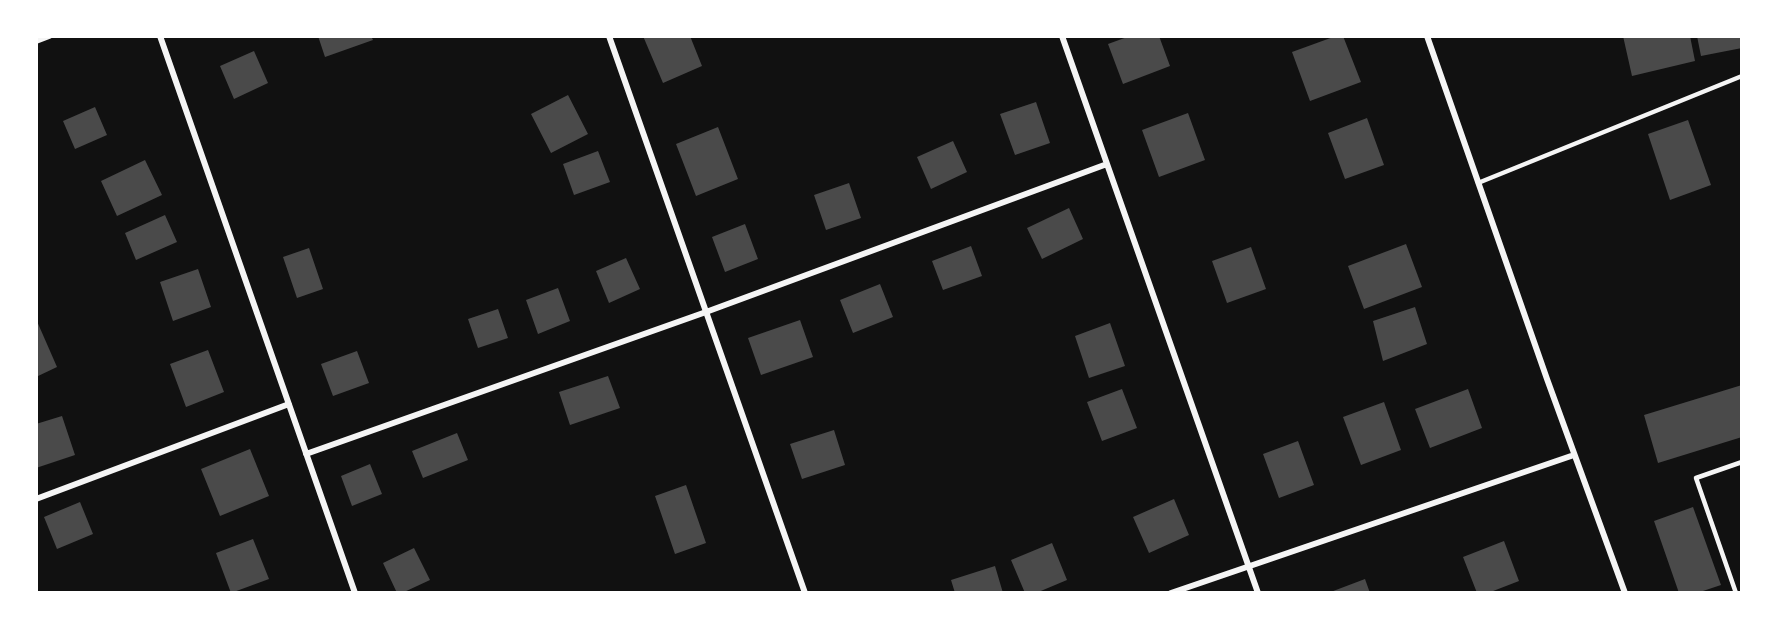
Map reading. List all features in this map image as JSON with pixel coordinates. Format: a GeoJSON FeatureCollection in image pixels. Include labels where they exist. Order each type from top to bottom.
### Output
{"type":"FeatureCollection","features":[{"type":"Feature","properties":{"kind":"street"},"geometry":{"type":"LineString","coordinates":[[36,41],[49,36]]}},
{"type":"Feature","properties":{"kind":"street"},"geometry":{"type":"LineString","coordinates":[[160,36],[355,593]]}},
{"type":"Feature","properties":{"kind":"street"},"geometry":{"type":"LineString","coordinates":[[609,36],[805,593]]}},
{"type":"Feature","properties":{"kind":"street"},"geometry":{"type":"LineString","coordinates":[[1062,36],[1258,593]]}},
{"type":"Feature","properties":{"kind":"street"},"geometry":{"type":"LineString","coordinates":[[1427,36],[1574,455],[1625,593]]}},
{"type":"Feature","properties":{"kind":"street"},"geometry":{"type":"LineString","coordinates":[[306,454],[706,312],[1107,164]]}},
{"type":"Feature","properties":{"kind":"street"},"geometry":{"type":"LineString","coordinates":[[36,500],[289,404]]}},
{"type":"Feature","properties":{"kind":"street"},"geometry":{"type":"LineString","coordinates":[[1171,593],[1574,455]]}},
{"type":"Feature","properties":{"kind":"lane"},"geometry":{"type":"LineString","coordinates":[[1478,183],[1742,76]]}},
{"type":"Feature","properties":{"kind":"lane"},"geometry":{"type":"LineString","coordinates":[[1735,593],[1696,478],[1742,462]]}},
{"type":"Feature","properties":{"kind":"building"},"geometry":{"type":"Polygon","coordinates":[[[318,36],[371,36],[373,40],[325,57],[318,36]]]}},
{"type":"Feature","properties":{"kind":"building"},"geometry":{"type":"Polygon","coordinates":[[[643,36],[690,36],[702,66],[663,83],[643,36]]]}},
{"type":"Feature","properties":{"kind":"building"},"geometry":{"type":"Polygon","coordinates":[[[1130,36],[1159,36],[1170,66],[1123,84],[1108,44],[1130,36]]]}},
{"type":"Feature","properties":{"kind":"building"},"geometry":{"type":"Polygon","coordinates":[[[1336,36],[1343,36],[1361,82],[1310,101],[1292,52],[1336,36]]]}},
{"type":"Feature","properties":{"kind":"building"},"geometry":{"type":"Polygon","coordinates":[[[1623,36],[1690,36],[1695,61],[1632,76],[1623,36]]]}},
{"type":"Feature","properties":{"kind":"building"},"geometry":{"type":"Polygon","coordinates":[[[1697,36],[1742,36],[1742,48],[1701,56],[1697,36]]]}},
{"type":"Feature","properties":{"kind":"building"},"geometry":{"type":"Polygon","coordinates":[[[254,51],[268,83],[234,99],[220,66],[254,51]]]}},
{"type":"Feature","properties":{"kind":"building"},"geometry":{"type":"Polygon","coordinates":[[[568,95],[588,134],[551,153],[531,114],[568,95]]]}},
{"type":"Feature","properties":{"kind":"building"},"geometry":{"type":"Polygon","coordinates":[[[1036,102],[1050,143],[1015,155],[1000,114],[1036,102]]]}},
{"type":"Feature","properties":{"kind":"building"},"geometry":{"type":"Polygon","coordinates":[[[95,107],[107,135],[75,149],[63,121],[95,107]]]}},
{"type":"Feature","properties":{"kind":"building"},"geometry":{"type":"Polygon","coordinates":[[[1188,113],[1205,160],[1159,177],[1142,130],[1188,113]]]}},
{"type":"Feature","properties":{"kind":"building"},"geometry":{"type":"Polygon","coordinates":[[[1367,118],[1384,165],[1345,179],[1328,133],[1367,118]]]}},
{"type":"Feature","properties":{"kind":"building"},"geometry":{"type":"Polygon","coordinates":[[[1688,120],[1711,185],[1670,200],[1648,134],[1688,120]]]}},
{"type":"Feature","properties":{"kind":"building"},"geometry":{"type":"Polygon","coordinates":[[[718,127],[738,179],[696,196],[676,144],[718,127]]]}},
{"type":"Feature","properties":{"kind":"building"},"geometry":{"type":"Polygon","coordinates":[[[953,141],[967,172],[931,189],[917,157],[953,141]]]}},
{"type":"Feature","properties":{"kind":"building"},"geometry":{"type":"Polygon","coordinates":[[[598,151],[610,182],[574,195],[563,164],[598,151]]]}},
{"type":"Feature","properties":{"kind":"building"},"geometry":{"type":"Polygon","coordinates":[[[145,160],[162,195],[117,216],[101,181],[145,160]]]}},
{"type":"Feature","properties":{"kind":"building"},"geometry":{"type":"Polygon","coordinates":[[[849,183],[861,218],[826,230],[814,195],[849,183]]]}},
{"type":"Feature","properties":{"kind":"building"},"geometry":{"type":"Polygon","coordinates":[[[1069,208],[1083,239],[1042,259],[1027,228],[1069,208]]]}},
{"type":"Feature","properties":{"kind":"building"},"geometry":{"type":"Polygon","coordinates":[[[165,215],[177,242],[136,260],[125,233],[165,215]]]}},
{"type":"Feature","properties":{"kind":"building"},"geometry":{"type":"Polygon","coordinates":[[[745,224],[758,259],[725,272],[712,237],[745,224]]]}},
{"type":"Feature","properties":{"kind":"building"},"geometry":{"type":"Polygon","coordinates":[[[1406,244],[1422,287],[1364,309],[1348,266],[1406,244]]]}},
{"type":"Feature","properties":{"kind":"building"},"geometry":{"type":"Polygon","coordinates":[[[971,246],[982,276],[943,290],[932,261],[971,246]]]}},
{"type":"Feature","properties":{"kind":"building"},"geometry":{"type":"Polygon","coordinates":[[[1251,247],[1266,289],[1227,303],[1212,261],[1251,247]]]}},
{"type":"Feature","properties":{"kind":"building"},"geometry":{"type":"Polygon","coordinates":[[[309,248],[323,289],[297,298],[283,257],[309,248]]]}},
{"type":"Feature","properties":{"kind":"building"},"geometry":{"type":"Polygon","coordinates":[[[626,258],[640,289],[609,303],[596,271],[626,258]]]}},
{"type":"Feature","properties":{"kind":"building"},"geometry":{"type":"Polygon","coordinates":[[[198,269],[211,307],[173,321],[160,282],[198,269]]]}},
{"type":"Feature","properties":{"kind":"building"},"geometry":{"type":"Polygon","coordinates":[[[880,284],[893,317],[853,333],[840,300],[880,284]]]}},
{"type":"Feature","properties":{"kind":"building"},"geometry":{"type":"Polygon","coordinates":[[[558,288],[570,321],[538,334],[526,300],[558,288]]]}},
{"type":"Feature","properties":{"kind":"building"},"geometry":{"type":"Polygon","coordinates":[[[1415,307],[1427,344],[1383,361],[1373,321],[1415,307]]]}},
{"type":"Feature","properties":{"kind":"building"},"geometry":{"type":"Polygon","coordinates":[[[498,309],[508,338],[478,348],[468,319],[498,309]]]}},
{"type":"Feature","properties":{"kind":"building"},"geometry":{"type":"Polygon","coordinates":[[[36,319],[57,367],[36,377],[36,319]]]}},
{"type":"Feature","properties":{"kind":"building"},"geometry":{"type":"Polygon","coordinates":[[[800,320],[813,357],[761,375],[748,338],[800,320]]]}},
{"type":"Feature","properties":{"kind":"building"},"geometry":{"type":"Polygon","coordinates":[[[1110,323],[1125,366],[1089,378],[1075,336],[1110,323]]]}},
{"type":"Feature","properties":{"kind":"building"},"geometry":{"type":"Polygon","coordinates":[[[208,350],[224,392],[186,407],[170,364],[208,350]]]}},
{"type":"Feature","properties":{"kind":"building"},"geometry":{"type":"Polygon","coordinates":[[[357,351],[369,383],[333,396],[321,364],[357,351]]]}},
{"type":"Feature","properties":{"kind":"building"},"geometry":{"type":"Polygon","coordinates":[[[608,376],[620,408],[570,425],[559,392],[608,376]]]}},
{"type":"Feature","properties":{"kind":"building"},"geometry":{"type":"Polygon","coordinates":[[[1742,385],[1742,437],[1658,463],[1644,415],[1742,385]]]}},
{"type":"Feature","properties":{"kind":"building"},"geometry":{"type":"Polygon","coordinates":[[[1122,389],[1137,428],[1102,441],[1087,402],[1122,389]]]}},
{"type":"Feature","properties":{"kind":"building"},"geometry":{"type":"Polygon","coordinates":[[[1468,389],[1482,428],[1430,448],[1415,409],[1468,389]]]}},
{"type":"Feature","properties":{"kind":"building"},"geometry":{"type":"Polygon","coordinates":[[[1384,402],[1401,450],[1361,465],[1343,417],[1384,402]]]}},
{"type":"Feature","properties":{"kind":"building"},"geometry":{"type":"Polygon","coordinates":[[[62,416],[75,455],[36,468],[36,424],[62,416]]]}},
{"type":"Feature","properties":{"kind":"building"},"geometry":{"type":"Polygon","coordinates":[[[834,430],[845,465],[802,479],[790,444],[834,430]]]}},
{"type":"Feature","properties":{"kind":"building"},"geometry":{"type":"Polygon","coordinates":[[[457,433],[468,460],[423,478],[412,451],[457,433]]]}},
{"type":"Feature","properties":{"kind":"building"},"geometry":{"type":"Polygon","coordinates":[[[1298,441],[1314,485],[1279,498],[1263,454],[1298,441]]]}},
{"type":"Feature","properties":{"kind":"building"},"geometry":{"type":"Polygon","coordinates":[[[250,449],[269,496],[220,516],[201,469],[250,449]]]}},
{"type":"Feature","properties":{"kind":"building"},"geometry":{"type":"Polygon","coordinates":[[[370,464],[382,494],[352,506],[341,476],[370,464]]]}},
{"type":"Feature","properties":{"kind":"building"},"geometry":{"type":"Polygon","coordinates":[[[686,485],[706,543],[675,554],[655,496],[686,485]]]}},
{"type":"Feature","properties":{"kind":"building"},"geometry":{"type":"Polygon","coordinates":[[[1174,499],[1189,535],[1149,553],[1133,517],[1174,499]]]}},
{"type":"Feature","properties":{"kind":"building"},"geometry":{"type":"Polygon","coordinates":[[[80,502],[93,534],[57,549],[44,517],[80,502]]]}},
{"type":"Feature","properties":{"kind":"building"},"geometry":{"type":"Polygon","coordinates":[[[1693,507],[1721,585],[1697,593],[1679,593],[1654,521],[1693,507]]]}},
{"type":"Feature","properties":{"kind":"building"},"geometry":{"type":"Polygon","coordinates":[[[253,539],[269,579],[231,593],[216,553],[253,539]]]}},
{"type":"Feature","properties":{"kind":"building"},"geometry":{"type":"Polygon","coordinates":[[[1504,541],[1519,581],[1488,593],[1477,593],[1463,557],[1504,541]]]}},
{"type":"Feature","properties":{"kind":"building"},"geometry":{"type":"Polygon","coordinates":[[[1052,543],[1067,580],[1036,593],[1025,593],[1011,560],[1052,543]]]}},
{"type":"Feature","properties":{"kind":"building"},"geometry":{"type":"Polygon","coordinates":[[[414,548],[430,580],[402,593],[397,593],[383,563],[414,548]]]}},
{"type":"Feature","properties":{"kind":"building"},"geometry":{"type":"Polygon","coordinates":[[[995,566],[1003,593],[955,593],[951,580],[995,566]]]}},
{"type":"Feature","properties":{"kind":"building"},"geometry":{"type":"Polygon","coordinates":[[[1365,579],[1370,593],[1328,593],[1365,579]]]}}]}
